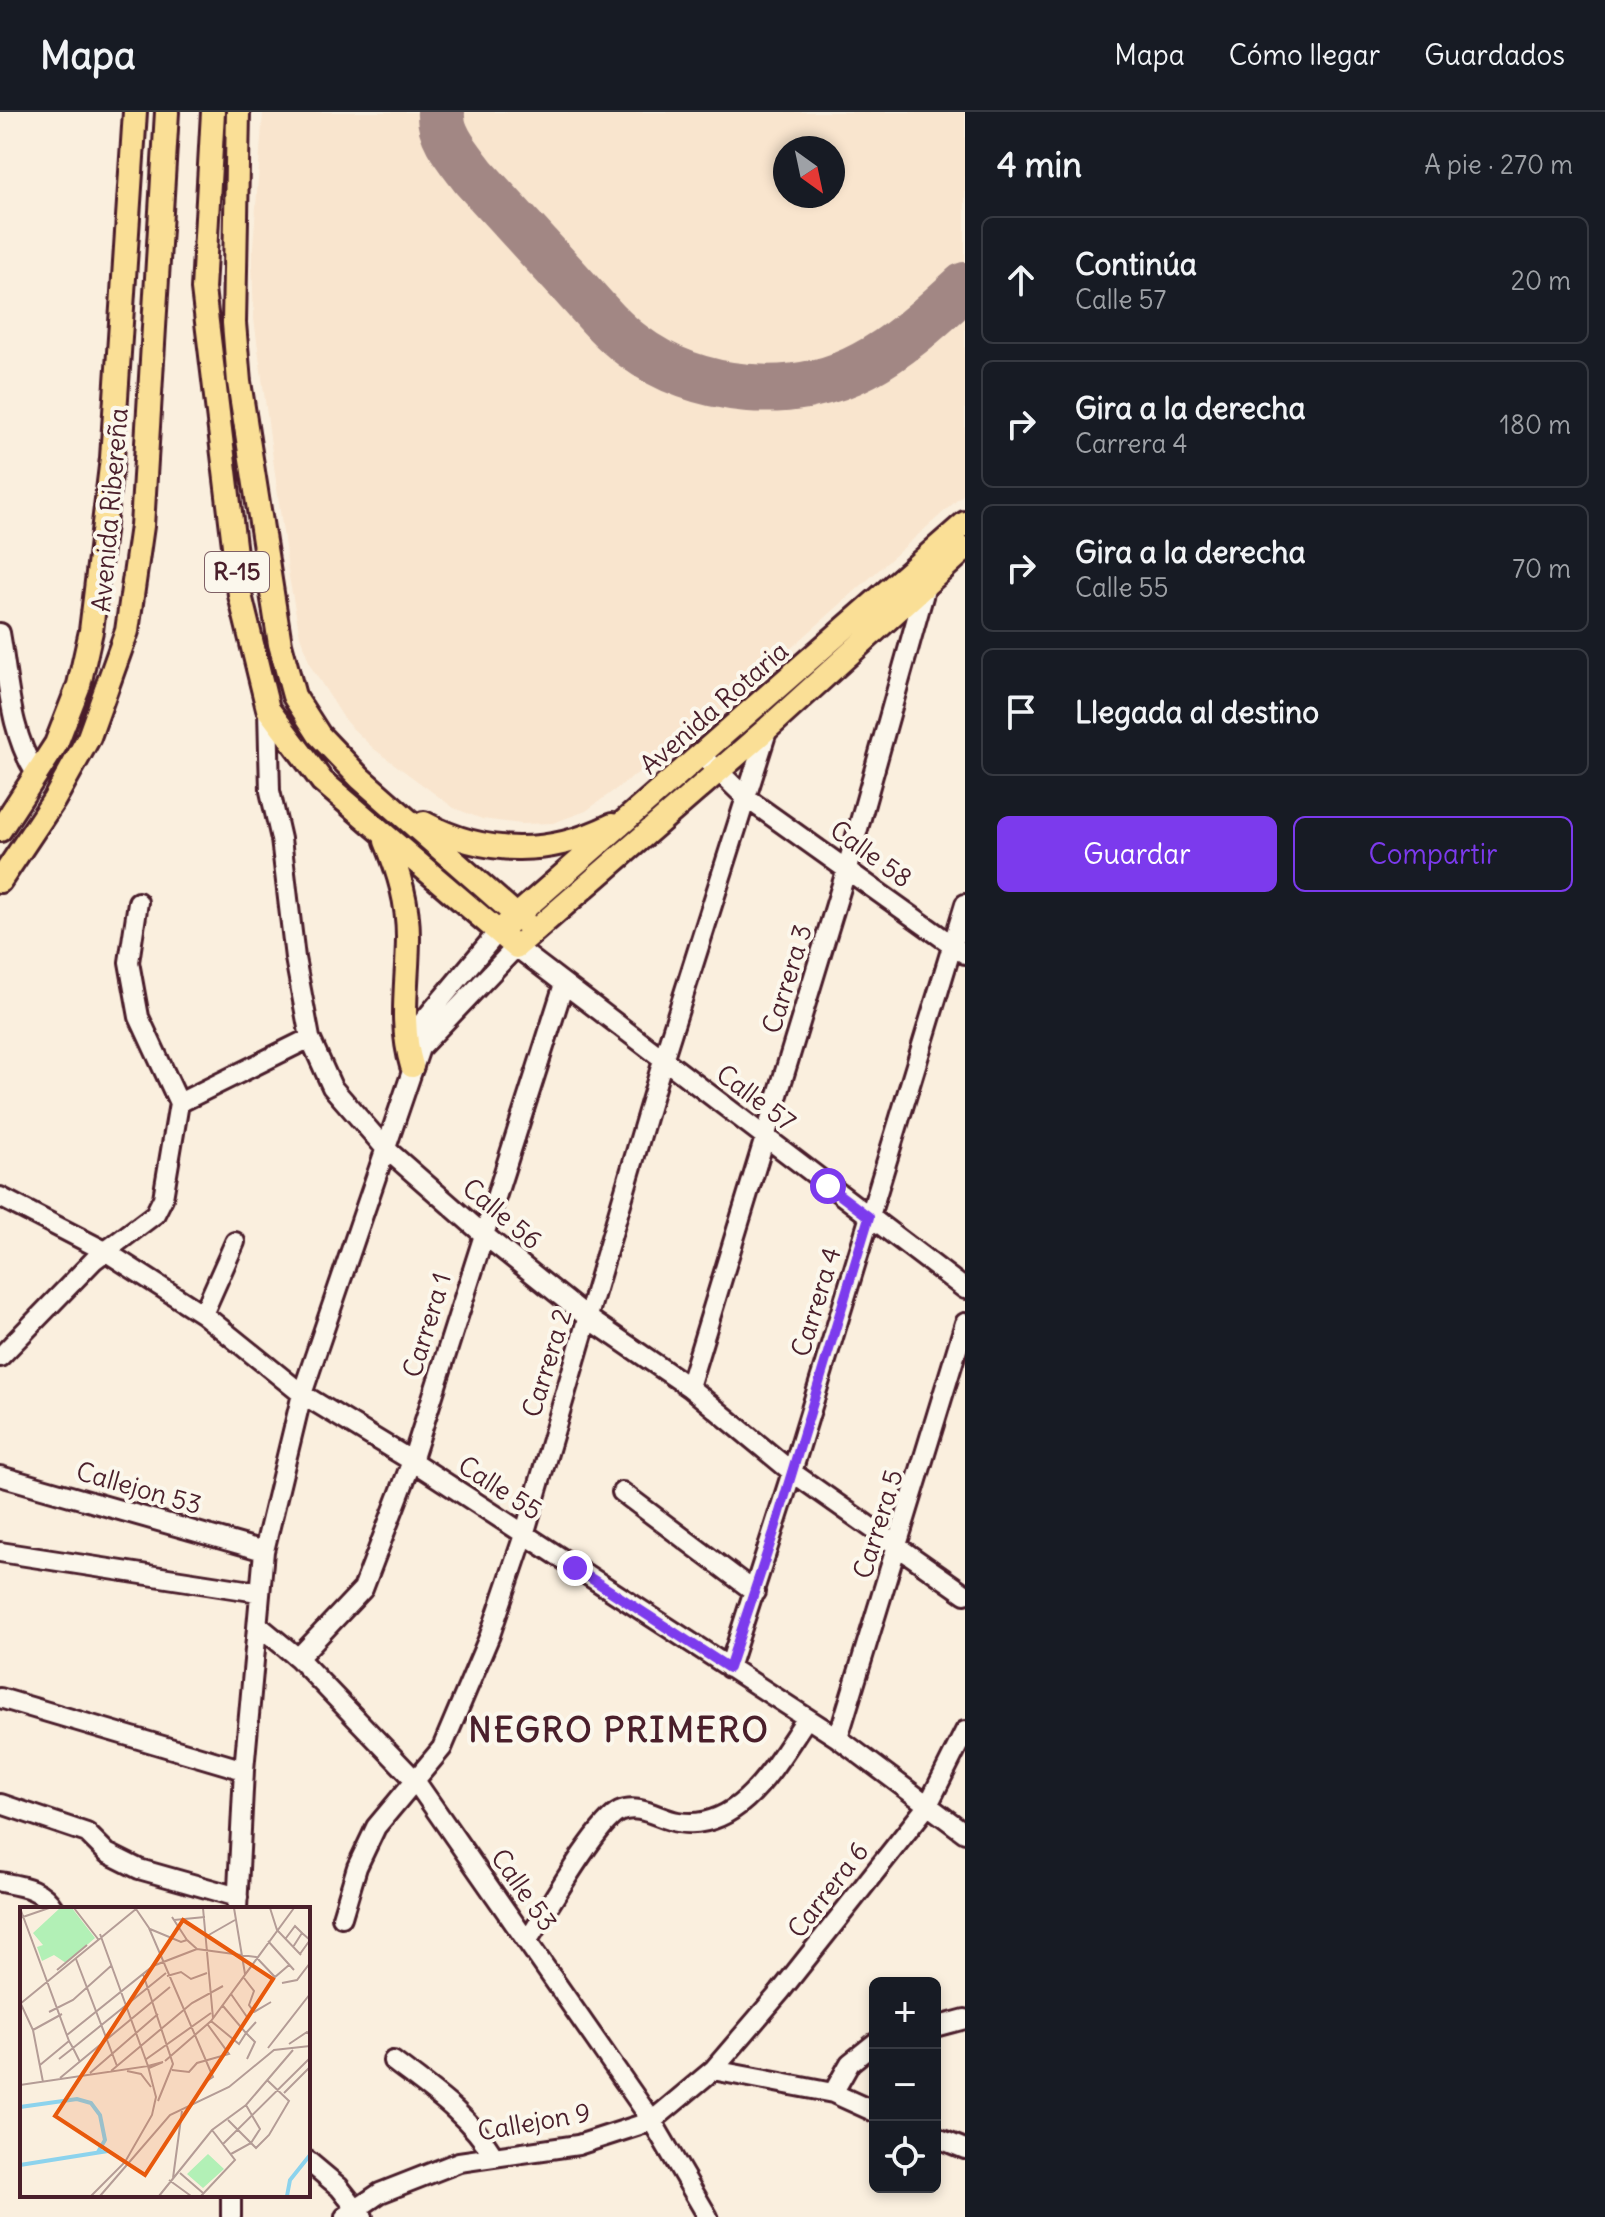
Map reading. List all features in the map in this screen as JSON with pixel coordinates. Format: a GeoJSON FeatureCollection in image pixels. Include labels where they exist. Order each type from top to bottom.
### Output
{"type":"FeatureCollection","features":[{"type":"Feature","properties":{"kind":"main road","name":"Avenida Ribereña"},"geometry":{"type":"LineString","coordinates":[[0,830],[56,744],[79,685],[91,631],[112,458],[135,112]]}},
{"type":"Feature","properties":{"kind":"main road","name":"Avenida Ribereña"},"geometry":{"type":"LineString","coordinates":[[0,881],[54,800],[89,737],[127,631],[142,526],[167,112]]}},
{"type":"Feature","properties":{"kind":"main road","name":"R-15"},"geometry":{"type":"LineString","coordinates":[[213,112],[203,289],[240,595],[268,709],[322,781],[516,947]]}},
{"type":"Feature","properties":{"kind":"main road","name":"R-15"},"geometry":{"type":"LineString","coordinates":[[238,112],[234,323],[259,519],[280,644],[294,696],[319,735],[391,806],[534,931]]}},
{"type":"Feature","properties":{"kind":"main road","name":"Avenida Rotaria"},"geometry":{"type":"LineString","coordinates":[[516,947],[965,523]]}},
{"type":"Feature","properties":{"kind":"main road","name":"Avenida Rotaria"},"geometry":{"type":"LineString","coordinates":[[497,933],[644,806],[768,728],[965,549]]}},
{"type":"Feature","properties":{"kind":"main road"},"geometry":{"type":"LineString","coordinates":[[391,806],[442,833],[469,843],[526,849],[594,834],[644,806]]}},
{"type":"Feature","properties":{"kind":"main road"},"geometry":{"type":"LineString","coordinates":[[383,832],[403,884],[408,937],[403,991],[405,1045],[416,1057]]}},
{"type":"Feature","properties":{"kind":"street","name":"Carrera 3"},"geometry":{"type":"LineString","coordinates":[[689,1387],[847,868],[927,582]]}},
{"type":"Feature","properties":{"kind":"street"},"geometry":{"type":"LineString","coordinates":[[0,633],[1,669],[19,740],[36,774]]}},
{"type":"Feature","properties":{"kind":"street","name":"Calle 56"},"geometry":{"type":"LineString","coordinates":[[268,709],[270,791],[281,839],[295,958],[310,1038],[332,1087],[385,1148],[483,1234],[588,1318],[689,1387],[792,1472],[965,1594]]}},
{"type":"Feature","properties":{"kind":"street","name":"Carrera 2"},"geometry":{"type":"LineString","coordinates":[[342,1917],[357,1867],[376,1827],[442,1748],[490,1635],[524,1535],[663,1060],[768,728]]}},
{"type":"Feature","properties":{"kind":"street","name":"Calle 58"},"geometry":{"type":"LineString","coordinates":[[710,764],[745,797],[958,949]]}},
{"type":"Feature","properties":{"kind":"street"},"geometry":{"type":"LineString","coordinates":[[0,1357],[30,1323],[105,1251],[143,1226],[159,1206],[179,1103],[139,1017],[129,962],[138,902]]}},
{"type":"Feature","properties":{"kind":"street","name":"Carrera 4"},"geometry":{"type":"LineString","coordinates":[[729,1668],[869,1217],[958,949],[965,904]]}},
{"type":"Feature","properties":{"kind":"street"},"geometry":{"type":"LineString","coordinates":[[1,1804],[87,1833],[107,1853],[139,1869],[238,1903],[244,1770],[258,1625],[258,1592],[264,1551],[302,1394],[416,1057],[424,1020],[497,933]]}},
{"type":"Feature","properties":{"kind":"street"},"geometry":{"type":"LineString","coordinates":[[416,1057],[516,947]]}},
{"type":"Feature","properties":{"kind":"street","name":"Calle 57"},"geometry":{"type":"LineString","coordinates":[[516,947],[965,1289]]}},
{"type":"Feature","properties":{"kind":"street","name":"Carrera 1"},"geometry":{"type":"LineString","coordinates":[[298,1658],[363,1589],[412,1461],[564,984]]}},
{"type":"Feature","properties":{"kind":"street"},"geometry":{"type":"LineString","coordinates":[[179,1103],[310,1038]]}},
{"type":"Feature","properties":{"kind":"street","name":"Calle 55"},"geometry":{"type":"LineString","coordinates":[[0,1197],[105,1251],[203,1314],[302,1394],[412,1461],[838,1738],[965,1833]]}},
{"type":"Feature","properties":{"kind":"street"},"geometry":{"type":"LineString","coordinates":[[203,1314],[235,1242]]}},
{"type":"Feature","properties":{"kind":"street","name":"Carrera 5"},"geometry":{"type":"LineString","coordinates":[[838,1738],[899,1547],[965,1323]]}},
{"type":"Feature","properties":{"kind":"street","name":"Callejon 53"},"geometry":{"type":"LineString","coordinates":[[0,1476],[264,1551]]}},
{"type":"Feature","properties":{"kind":"street"},"geometry":{"type":"LineString","coordinates":[[622,1492],[755,1592]]}},
{"type":"Feature","properties":{"kind":"street"},"geometry":{"type":"LineString","coordinates":[[0,1552],[258,1592]]}},
{"type":"Feature","properties":{"kind":"street","name":"Calle 53"},"geometry":{"type":"LineString","coordinates":[[258,1625],[298,1658],[414,1779],[652,2121],[706,2216]]}},
{"type":"Feature","properties":{"kind":"street"},"geometry":{"type":"LineString","coordinates":[[0,1698],[244,1770]]}},
{"type":"Feature","properties":{"kind":"street"},"geometry":{"type":"LineString","coordinates":[[528,1940],[601,1828],[618,1812],[645,1811],[686,1823],[722,1818],[737,1807],[769,1772],[807,1718]]}},
{"type":"Feature","properties":{"kind":"street","name":"Carrera 6"},"geometry":{"type":"LineString","coordinates":[[713,2070],[772,2002],[928,1805],[965,1731]]}},
{"type":"Feature","properties":{"kind":"street"},"geometry":{"type":"LineString","coordinates":[[0,1882],[27,1887],[43,1894],[53,1907]]}},
{"type":"Feature","properties":{"kind":"street"},"geometry":{"type":"LineString","coordinates":[[941,2025],[965,2019]]}},
{"type":"Feature","properties":{"kind":"street"},"geometry":{"type":"LineString","coordinates":[[833,2093],[850,2063],[869,2048]]}},
{"type":"Feature","properties":{"kind":"street"},"geometry":{"type":"LineString","coordinates":[[393,2061],[460,2112],[478,2131],[493,2155]]}},
{"type":"Feature","properties":{"kind":"street"},"geometry":{"type":"LineString","coordinates":[[713,2070],[833,2093],[869,2109]]}},
{"type":"Feature","properties":{"kind":"street","name":"Callejon 9"},"geometry":{"type":"LineString","coordinates":[[355,2214],[380,2193],[415,2177],[493,2155],[578,2145],[652,2121],[713,2070]]}},
{"type":"Feature","properties":{"kind":"street"},"geometry":{"type":"LineString","coordinates":[[941,2139],[965,2149]]}},
{"type":"Feature","properties":{"kind":"street"},"geometry":{"type":"LineString","coordinates":[[310,2163],[325,2174],[355,2214]]}},
{"type":"Feature","properties":{"kind":"shaded area"},"geometry":{"type":"Polygon","coordinates":[[[263,112],[965,112],[965,493],[714,717],[586,811],[553,823],[522,824],[482,819],[454,808],[374,749],[347,723],[311,667],[300,636],[289,577],[254,319],[252,260],[263,112]]]}},
{"type":"Feature","properties":{"kind":"taxiway"},"geometry":{"type":"LineString","coordinates":[[441,112],[447,138],[474,177],[600,315],[633,346],[686,375],[746,388],[807,385],[837,377],[891,348],[965,286]]}},
{"type":"Feature","properties":{"kind":"district","name":"NEGRO PRIMERO"},"geometry":{"type":"Point","coordinates":[619,1730]}},
{"type":"Feature","properties":{"kind":"route"},"geometry":{"type":"LineString","coordinates":[[575,1568],[729,1668],[774,1532],[869,1217],[828,1186]]}}]}
